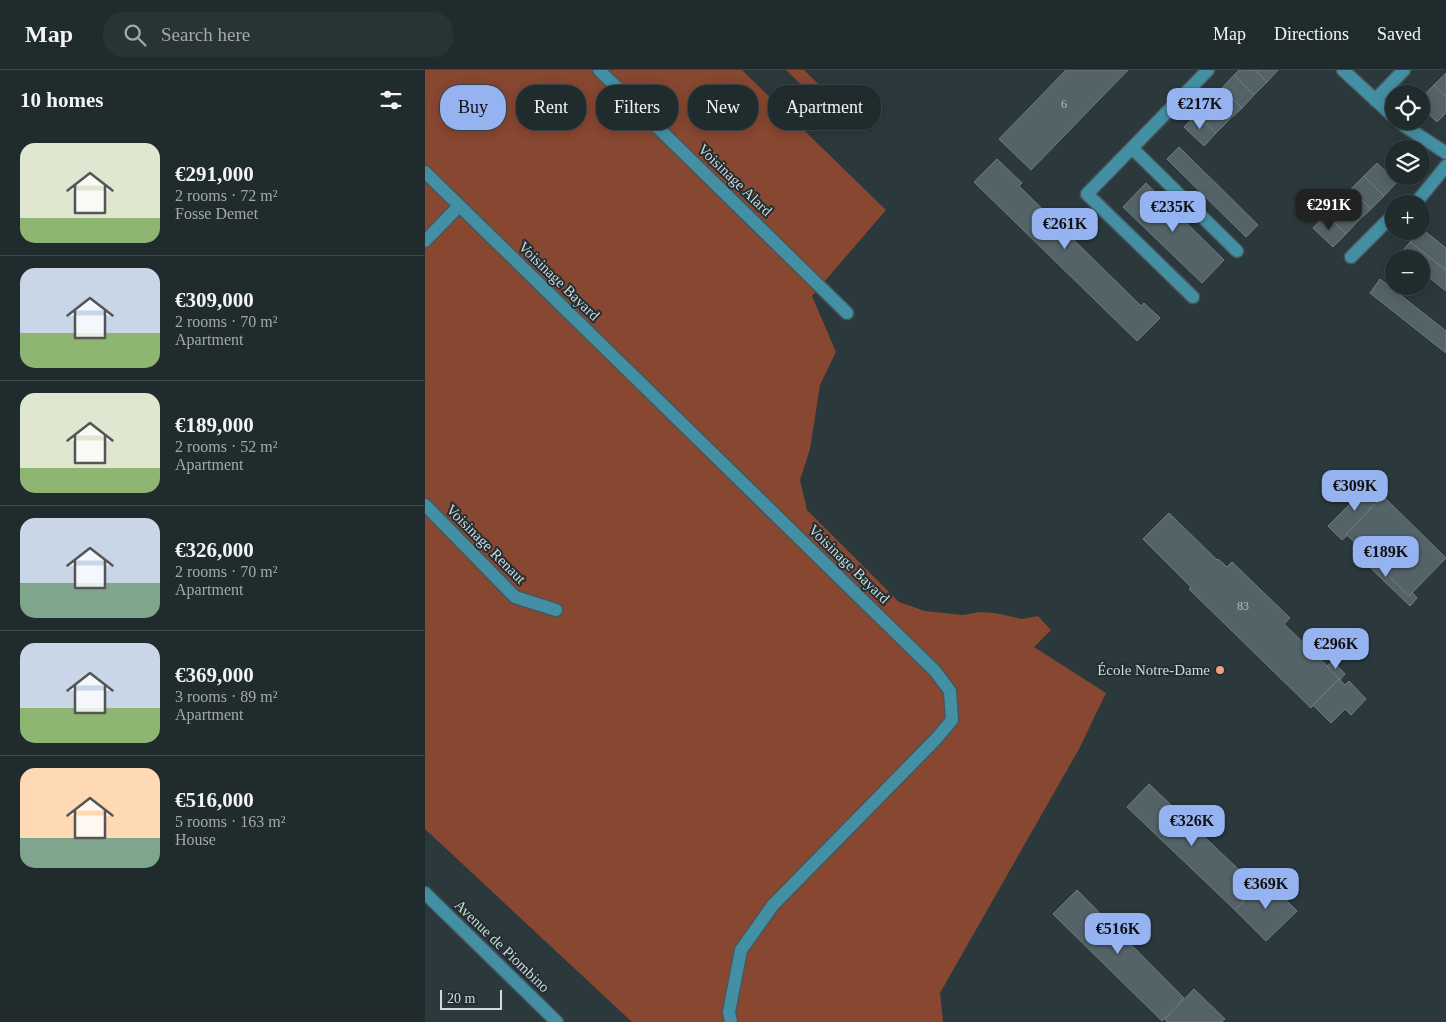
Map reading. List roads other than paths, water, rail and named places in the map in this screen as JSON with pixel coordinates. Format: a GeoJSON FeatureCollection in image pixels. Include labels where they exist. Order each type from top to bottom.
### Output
{"type":"FeatureCollection","features":[{"type":"Feature","properties":{"kind":"street","name":"Voisinage Alard"},"geometry":{"type":"LineString","coordinates":[[599,70],[847,314]]}},
{"type":"Feature","properties":{"kind":"street"},"geometry":{"type":"LineString","coordinates":[[1193,297],[1087,194],[1208,70]]}},
{"type":"Feature","properties":{"kind":"street"},"geometry":{"type":"LineString","coordinates":[[1343,70],[1385,109]]}},
{"type":"Feature","properties":{"kind":"street"},"geometry":{"type":"LineString","coordinates":[[1375,100],[1404,70]]}},
{"type":"Feature","properties":{"kind":"street"},"geometry":{"type":"LineString","coordinates":[[1412,130],[1446,153]]}},
{"type":"Feature","properties":{"kind":"street"},"geometry":{"type":"LineString","coordinates":[[1132,148],[1237,251]]}},
{"type":"Feature","properties":{"kind":"street"},"geometry":{"type":"LineString","coordinates":[[1422,195],[1446,166]]}},
{"type":"Feature","properties":{"kind":"street","name":"Voisinage Bayard"},"geometry":{"type":"LineString","coordinates":[[425,172],[935,671],[950,691],[952,720],[936,740],[773,905],[741,950],[729,1012],[731,1022]]}},
{"type":"Feature","properties":{"kind":"street"},"geometry":{"type":"LineString","coordinates":[[425,241],[459,206]]}},
{"type":"Feature","properties":{"kind":"street"},"geometry":{"type":"LineString","coordinates":[[1351,257],[1385,223]]}},
{"type":"Feature","properties":{"kind":"street","name":"Voisinage Renaut"},"geometry":{"type":"LineString","coordinates":[[425,505],[515,597],[556,610]]}},
{"type":"Feature","properties":{"kind":"street","name":"Avenue de Piombino"},"geometry":{"type":"LineString","coordinates":[[425,893],[557,1022]]}},
{"type":"Feature","properties":{"kind":"place","name":"École Notre-Dame"},"geometry":{"type":"Point","coordinates":[1220,670]}}]}
